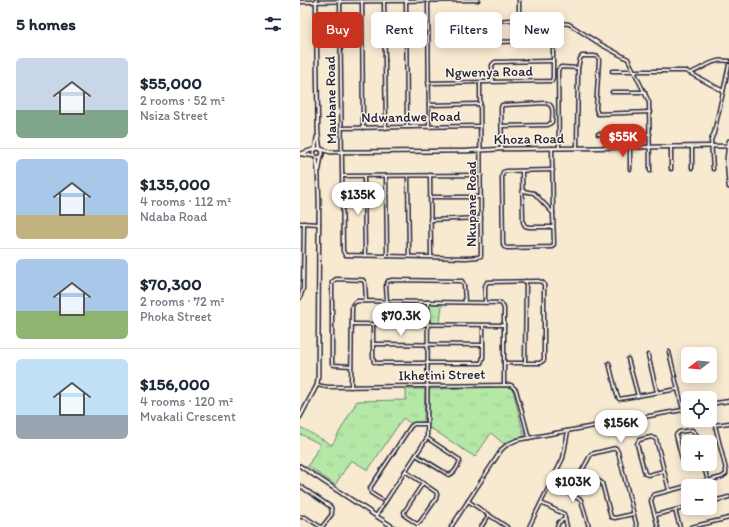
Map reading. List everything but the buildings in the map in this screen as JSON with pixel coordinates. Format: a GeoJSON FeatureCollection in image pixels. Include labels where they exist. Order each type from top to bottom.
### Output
{"type":"FeatureCollection","features":[{"type":"Feature","properties":{"kind":"street"},"geometry":{"type":"LineString","coordinates":[[384,0],[386,128]]}},
{"type":"Feature","properties":{"kind":"street"},"geometry":{"type":"LineString","coordinates":[[406,0],[407,127]]}},
{"type":"Feature","properties":{"kind":"street"},"geometry":{"type":"LineString","coordinates":[[428,0],[429,127]]}},
{"type":"Feature","properties":{"kind":"street"},"geometry":{"type":"LineString","coordinates":[[300,2],[478,0]]}},
{"type":"Feature","properties":{"kind":"street"},"geometry":{"type":"LineString","coordinates":[[519,0],[519,12]]}},
{"type":"Feature","properties":{"kind":"street"},"geometry":{"type":"LineString","coordinates":[[316,1],[318,134],[322,153],[318,173]]}},
{"type":"Feature","properties":{"kind":"street","name":"Maubane Road"},"geometry":{"type":"LineString","coordinates":[[340,1],[343,251]]}},
{"type":"Feature","properties":{"kind":"street"},"geometry":{"type":"LineString","coordinates":[[362,1],[364,128]]}},
{"type":"Feature","properties":{"kind":"street"},"geometry":{"type":"LineString","coordinates":[[510,21],[493,22],[492,24],[492,39],[496,42],[510,42]]}},
{"type":"Feature","properties":{"kind":"street"},"geometry":{"type":"LineString","coordinates":[[564,23],[570,24],[600,44],[626,57],[635,72],[649,102],[650,171]]}},
{"type":"Feature","properties":{"kind":"street"},"geometry":{"type":"LineString","coordinates":[[493,82],[492,65],[495,62],[553,61],[553,48]]}},
{"type":"Feature","properties":{"kind":"street"},"geometry":{"type":"LineString","coordinates":[[577,148],[578,68],[581,57],[594,56],[599,58],[598,114],[650,112]]}},
{"type":"Feature","properties":{"kind":"street"},"geometry":{"type":"LineString","coordinates":[[691,73],[719,60],[729,61]]}},
{"type":"Feature","properties":{"kind":"street","name":"Ngwenya Road"},"geometry":{"type":"LineString","coordinates":[[428,83],[551,81],[553,78],[553,61]]}},
{"type":"Feature","properties":{"kind":"street"},"geometry":{"type":"LineString","coordinates":[[713,169],[712,139],[729,65]]}},
{"type":"Feature","properties":{"kind":"street"},"geometry":{"type":"LineString","coordinates":[[559,148],[558,70],[561,67],[578,68]]}},
{"type":"Feature","properties":{"kind":"street"},"geometry":{"type":"LineString","coordinates":[[612,71],[686,71],[723,91]]}},
{"type":"Feature","properties":{"kind":"street","name":"Nkupane Road"},"geometry":{"type":"LineString","coordinates":[[343,251],[347,256],[480,257],[482,255],[480,82]]}},
{"type":"Feature","properties":{"kind":"street"},"geometry":{"type":"LineString","coordinates":[[612,92],[645,92]]}},
{"type":"Feature","properties":{"kind":"street"},"geometry":{"type":"LineString","coordinates":[[502,126],[548,125],[552,122],[552,109],[550,104],[546,103],[502,105],[501,108],[502,149]]}},
{"type":"Feature","properties":{"kind":"street"},"geometry":{"type":"LineString","coordinates":[[429,105],[480,104]]}},
{"type":"Feature","properties":{"kind":"street","name":"Ndwandwe Road"},"geometry":{"type":"LineString","coordinates":[[342,128],[480,126]]}},
{"type":"Feature","properties":{"kind":"street"},"geometry":{"type":"LineString","coordinates":[[300,417],[317,385],[319,224],[318,173],[313,152],[318,134]]}},
{"type":"Feature","properties":{"kind":"street"},"geometry":{"type":"LineString","coordinates":[[598,134],[650,134]]}},
{"type":"Feature","properties":{"kind":"street"},"geometry":{"type":"LineString","coordinates":[[729,141],[729,187]]}},
{"type":"Feature","properties":{"kind":"street","name":"Khoza Road"},"geometry":{"type":"LineString","coordinates":[[321,149],[330,152],[342,152],[728,146]]}},
{"type":"Feature","properties":{"kind":"street"},"geometry":{"type":"LineString","coordinates":[[630,147],[630,169]]}},
{"type":"Feature","properties":{"kind":"street"},"geometry":{"type":"LineString","coordinates":[[671,147],[671,169]]}},
{"type":"Feature","properties":{"kind":"street"},"geometry":{"type":"LineString","coordinates":[[692,147],[692,168]]}},
{"type":"Feature","properties":{"kind":"street"},"geometry":{"type":"LineString","coordinates":[[552,148],[553,170],[553,246],[550,248],[507,248],[504,246],[502,174],[506,171],[553,170]]}},
{"type":"Feature","properties":{"kind":"street"},"geometry":{"type":"LineString","coordinates":[[300,154],[315,149],[321,149]]}},
{"type":"Feature","properties":{"kind":"street","name":"Khoza Road"},"geometry":{"type":"LineString","coordinates":[[321,156],[330,152]]}},
{"type":"Feature","properties":{"kind":"street"},"geometry":{"type":"LineString","coordinates":[[300,154],[315,157],[321,156]]}},
{"type":"Feature","properties":{"kind":"street"},"geometry":{"type":"LineString","coordinates":[[522,171],[523,222],[525,226],[553,227]]}},
{"type":"Feature","properties":{"kind":"street"},"geometry":{"type":"LineString","coordinates":[[430,175],[431,256]]}},
{"type":"Feature","properties":{"kind":"street"},"geometry":{"type":"LineString","coordinates":[[343,176],[481,175]]}},
{"type":"Feature","properties":{"kind":"street"},"geometry":{"type":"LineString","coordinates":[[364,176],[365,256]]}},
{"type":"Feature","properties":{"kind":"street"},"geometry":{"type":"LineString","coordinates":[[386,176],[387,256]]}},
{"type":"Feature","properties":{"kind":"street"},"geometry":{"type":"LineString","coordinates":[[408,176],[409,256]]}},
{"type":"Feature","properties":{"kind":"street"},"geometry":{"type":"LineString","coordinates":[[523,191],[534,193],[553,213]]}},
{"type":"Feature","properties":{"kind":"street"},"geometry":{"type":"LineString","coordinates":[[430,197],[481,197]]}},
{"type":"Feature","properties":{"kind":"street"},"geometry":{"type":"LineString","coordinates":[[430,220],[481,218]]}},
{"type":"Feature","properties":{"kind":"street"},"geometry":{"type":"LineString","coordinates":[[300,223],[319,224]]}},
{"type":"Feature","properties":{"kind":"street"},"geometry":{"type":"LineString","coordinates":[[300,298],[303,289],[304,223]]}},
{"type":"Feature","properties":{"kind":"street"},"geometry":{"type":"LineString","coordinates":[[351,366],[334,365],[331,361],[333,281],[336,279],[363,280],[366,301]]}},
{"type":"Feature","properties":{"kind":"street"},"geometry":{"type":"LineString","coordinates":[[386,302],[387,284],[388,281],[392,280],[462,281],[464,285],[465,302]]}},
{"type":"Feature","properties":{"kind":"street"},"geometry":{"type":"LineString","coordinates":[[485,302],[485,286],[487,282],[526,281],[542,282],[545,285],[543,360],[540,363],[504,363]]}},
{"type":"Feature","properties":{"kind":"street"},"geometry":{"type":"LineString","coordinates":[[525,363],[526,281]]}},
{"type":"Feature","properties":{"kind":"street"},"geometry":{"type":"LineString","coordinates":[[351,387],[352,304],[355,302],[366,301],[499,302],[504,308],[504,384]]}},
{"type":"Feature","properties":{"kind":"street"},"geometry":{"type":"LineString","coordinates":[[376,516],[427,438],[428,302]]}},
{"type":"Feature","properties":{"kind":"street"},"geometry":{"type":"LineString","coordinates":[[352,324],[504,325]]}},
{"type":"Feature","properties":{"kind":"street"},"geometry":{"type":"LineString","coordinates":[[373,324],[373,359],[376,363],[428,364],[480,363],[483,358],[483,325]]}},
{"type":"Feature","properties":{"kind":"street"},"geometry":{"type":"LineString","coordinates":[[373,344],[482,345]]}},
{"type":"Feature","properties":{"kind":"street"},"geometry":{"type":"LineString","coordinates":[[669,352],[681,402]]}},
{"type":"Feature","properties":{"kind":"street"},"geometry":{"type":"LineString","coordinates":[[648,355],[657,392]]}},
{"type":"Feature","properties":{"kind":"street"},"geometry":{"type":"LineString","coordinates":[[628,359],[638,396]]}},
{"type":"Feature","properties":{"kind":"street"},"geometry":{"type":"LineString","coordinates":[[609,363],[619,399],[678,389]]}},
{"type":"Feature","properties":{"kind":"street","name":"Ikhetini Street"},"geometry":{"type":"LineString","coordinates":[[317,385],[327,387],[511,385],[516,390],[529,438]]}},
{"type":"Feature","properties":{"kind":"street"},"geometry":{"type":"LineString","coordinates":[[717,404],[729,401]]}},
{"type":"Feature","properties":{"kind":"street"},"geometry":{"type":"LineString","coordinates":[[451,527],[504,447],[510,442],[681,410]]}},
{"type":"Feature","properties":{"kind":"street"},"geometry":{"type":"LineString","coordinates":[[717,425],[729,422]]}},
{"type":"Feature","properties":{"kind":"street"},"geometry":{"type":"LineString","coordinates":[[385,502],[371,493],[369,489],[370,486],[411,426],[427,424]]}},
{"type":"Feature","properties":{"kind":"street"},"geometry":{"type":"LineString","coordinates":[[715,427],[726,472],[722,477],[715,479]]}},
{"type":"Feature","properties":{"kind":"street"},"geometry":{"type":"LineString","coordinates":[[681,455],[676,435],[679,432],[690,430],[694,431],[696,435]]}},
{"type":"Feature","properties":{"kind":"street"},"geometry":{"type":"LineString","coordinates":[[529,527],[564,455],[568,431]]}},
{"type":"Feature","properties":{"kind":"street"},"geometry":{"type":"LineString","coordinates":[[664,471],[647,475],[643,470],[637,442],[641,439],[651,437],[656,439],[669,490]]}},
{"type":"Feature","properties":{"kind":"street"},"geometry":{"type":"LineString","coordinates":[[416,455],[448,475],[452,474],[459,464],[460,461],[457,458],[427,438]]}},
{"type":"Feature","properties":{"kind":"street"},"geometry":{"type":"LineString","coordinates":[[570,493],[592,453],[614,448],[617,449],[637,527]]}},
{"type":"Feature","properties":{"kind":"street"},"geometry":{"type":"LineString","coordinates":[[300,466],[393,527]]}},
{"type":"Feature","properties":{"kind":"street"},"geometry":{"type":"LineString","coordinates":[[405,472],[423,483],[436,492],[437,496],[420,522],[417,524],[405,516],[404,512],[423,483]]}},
{"type":"Feature","properties":{"kind":"street"},"geometry":{"type":"LineString","coordinates":[[581,472],[599,480],[602,483],[611,517],[615,518],[633,514]]}},
{"type":"Feature","properties":{"kind":"street"},"geometry":{"type":"LineString","coordinates":[[550,484],[570,493],[582,501],[588,527]]}},
{"type":"Feature","properties":{"kind":"street"},"geometry":{"type":"LineString","coordinates":[[300,486],[331,507],[332,514],[322,527],[306,517],[301,516]]}},
{"type":"Feature","properties":{"kind":"street"},"geometry":{"type":"LineString","coordinates":[[658,527],[651,501],[652,496],[681,487]]}},
{"type":"Feature","properties":{"kind":"street"},"geometry":{"type":"LineString","coordinates":[[717,500],[729,497]]}},
{"type":"Feature","properties":{"kind":"street"},"geometry":{"type":"LineString","coordinates":[[468,501],[507,527]]}},
{"type":"Feature","properties":{"kind":"street"},"geometry":{"type":"LineString","coordinates":[[541,503],[562,512],[568,527]]}},
{"type":"Feature","properties":{"kind":"street"},"geometry":{"type":"LineString","coordinates":[[655,515],[681,509]]}},
{"type":"Feature","properties":{"kind":"street"},"geometry":{"type":"LineString","coordinates":[[675,510],[680,527]]}},
{"type":"Feature","properties":{"kind":"street"},"geometry":{"type":"LineString","coordinates":[[481,527],[488,515]]}},
{"type":"Feature","properties":{"kind":"street"},"geometry":{"type":"LineString","coordinates":[[691,527],[729,518]]}},
{"type":"Feature","properties":{"kind":"street"},"geometry":{"type":"LineString","coordinates":[[557,527],[561,521],[565,519]]}},
{"type":"Feature","properties":{"kind":"green space"},"geometry":{"type":"Polygon","coordinates":[[[413,303],[425,304],[426,321],[424,323],[413,323],[413,303]]]}},
{"type":"Feature","properties":{"kind":"green space"},"geometry":{"type":"Polygon","coordinates":[[[429,304],[442,304],[440,324],[429,323],[429,304]]]}},
{"type":"Feature","properties":{"kind":"green space"},"geometry":{"type":"Polygon","coordinates":[[[508,387],[513,390],[524,436],[504,444],[491,433],[475,457],[432,429],[428,428],[428,389],[508,387]]]}},
{"type":"Feature","properties":{"kind":"green space"},"geometry":{"type":"Polygon","coordinates":[[[406,389],[425,389],[424,422],[410,423],[403,418],[368,470],[351,460],[335,485],[308,466],[320,444],[300,434],[300,427],[332,445],[357,401],[406,400],[406,389]]]}}]}
